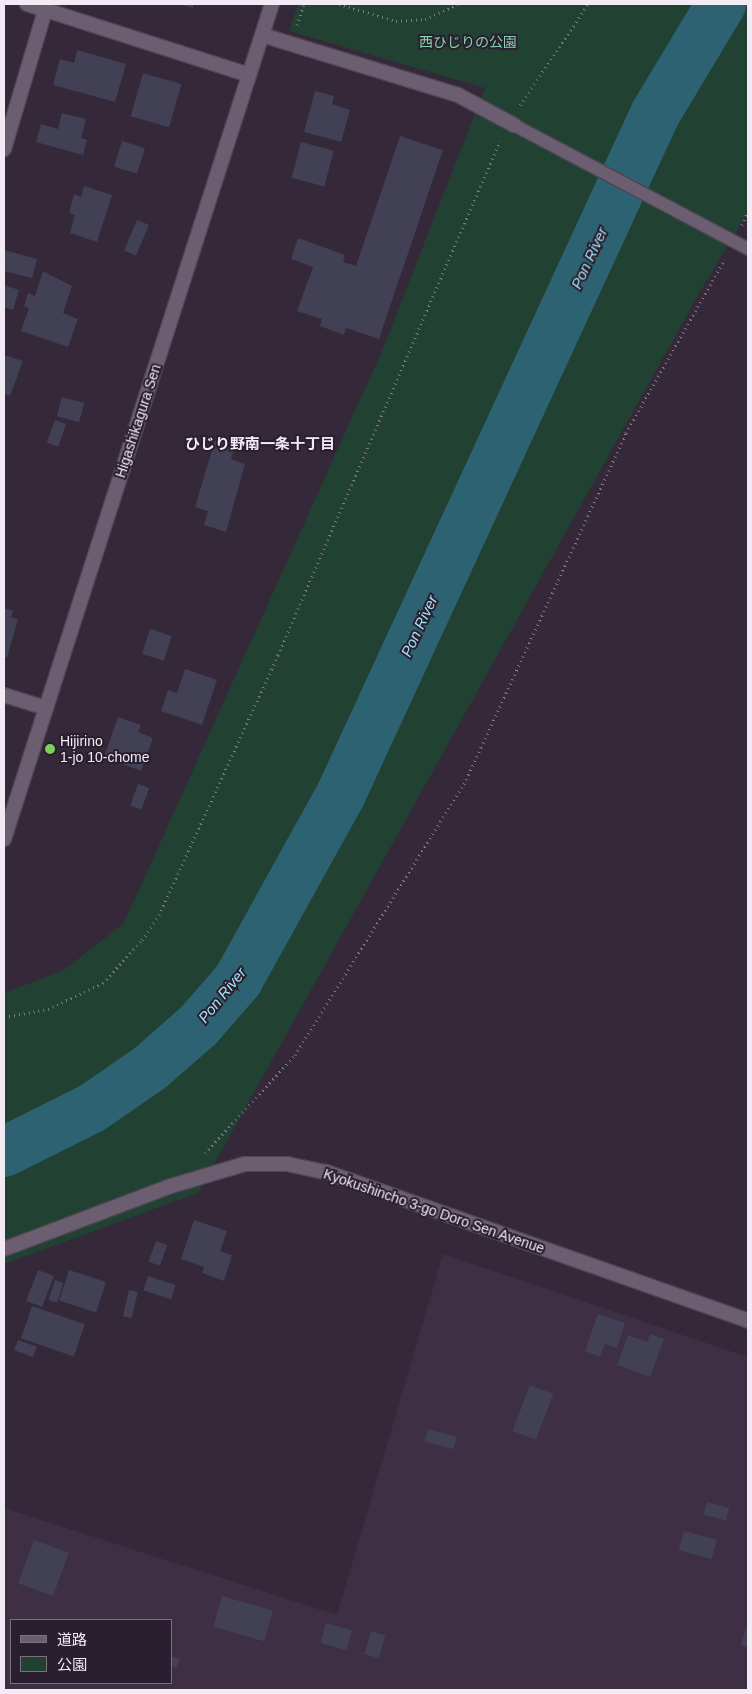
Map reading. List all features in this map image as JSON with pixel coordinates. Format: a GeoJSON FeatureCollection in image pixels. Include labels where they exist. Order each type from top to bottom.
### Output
{"type":"FeatureCollection","features":[{"type":"Feature","properties":{"kind":"street"},"geometry":{"type":"LineString","coordinates":[[27,4],[46,7],[249,75]]}},
{"type":"Feature","properties":{"kind":"street","name":"Higashikagura Sen"},"geometry":{"type":"LineString","coordinates":[[4,839],[272,4]]}},
{"type":"Feature","properties":{"kind":"street"},"geometry":{"type":"LineString","coordinates":[[4,149],[46,7]]}},
{"type":"Feature","properties":{"kind":"street"},"geometry":{"type":"LineString","coordinates":[[262,35],[458,95],[511,124]]}},
{"type":"Feature","properties":{"kind":"street"},"geometry":{"type":"LineString","coordinates":[[4,695],[46,708]]}},
{"type":"Feature","properties":{"kind":"street","name":"Kyokushincho 3-go Doro Sen Avenue"},"geometry":{"type":"LineString","coordinates":[[4,1249],[199,1178],[245,1164],[287,1164],[326,1172],[748,1321]]}},
{"type":"Feature","properties":{"kind":"lane"},"geometry":{"type":"LineString","coordinates":[[511,124],[748,249]]}},
{"type":"Feature","properties":{"kind":"path"},"geometry":{"type":"LineString","coordinates":[[339,4],[396,21],[425,19],[458,4]]}},
{"type":"Feature","properties":{"kind":"path"},"geometry":{"type":"LineString","coordinates":[[4,1017],[48,1009],[103,983],[142,940],[159,915],[282,646],[511,124],[588,4]]}},
{"type":"Feature","properties":{"kind":"path"},"geometry":{"type":"LineString","coordinates":[[199,1178],[207,1149],[294,1055],[464,784],[626,433],[735,242],[748,211]]}},
{"type":"Feature","properties":{"kind":"shaded area"},"geometry":{"type":"Polygon","coordinates":[[[443,1254],[748,1357],[748,1690],[4,1690],[4,1508],[337,1615],[443,1254]]]}},
{"type":"Feature","properties":{"kind":"green space","name":"西ひじりの公園"},"geometry":{"type":"Polygon","coordinates":[[[298,4],[748,4],[748,212],[698,295],[198,1193],[4,1264],[4,993],[64,970],[124,923],[382,351],[485,88],[289,31],[298,4]]]}},
{"type":"Feature","properties":{"kind":"building"},"geometry":{"type":"Polygon","coordinates":[[[180,4],[194,4],[193,8],[180,4]]]}},
{"type":"Feature","properties":{"kind":"building"},"geometry":{"type":"Polygon","coordinates":[[[77,50],[126,64],[115,102],[53,85],[60,59],[74,63],[77,50]]]}},
{"type":"Feature","properties":{"kind":"building"},"geometry":{"type":"Polygon","coordinates":[[[143,73],[181,84],[169,127],[131,116],[143,73]]]}},
{"type":"Feature","properties":{"kind":"building"},"geometry":{"type":"Polygon","coordinates":[[[315,91],[334,96],[332,104],[350,110],[341,142],[304,132],[315,91]]]}},
{"type":"Feature","properties":{"kind":"building"},"geometry":{"type":"Polygon","coordinates":[[[62,113],[86,119],[81,138],[87,140],[83,155],[36,142],[41,124],[58,129],[62,113]]]}},
{"type":"Feature","properties":{"kind":"building"},"geometry":{"type":"Polygon","coordinates":[[[400,136],[443,150],[379,339],[346,328],[344,335],[320,326],[322,319],[297,311],[313,267],[291,259],[298,238],[345,255],[343,262],[356,266],[400,136]]]}},
{"type":"Feature","properties":{"kind":"building"},"geometry":{"type":"Polygon","coordinates":[[[122,141],[145,148],[137,174],[114,167],[122,141]]]}},
{"type":"Feature","properties":{"kind":"building"},"geometry":{"type":"Polygon","coordinates":[[[301,142],[334,151],[324,187],[291,178],[301,142]]]}},
{"type":"Feature","properties":{"kind":"building"},"geometry":{"type":"Polygon","coordinates":[[[84,186],[112,195],[97,242],[70,233],[75,215],[69,213],[74,194],[81,197],[84,186]]]}},
{"type":"Feature","properties":{"kind":"building"},"geometry":{"type":"Polygon","coordinates":[[[137,220],[149,225],[136,255],[124,250],[137,220]]]}},
{"type":"Feature","properties":{"kind":"building"},"geometry":{"type":"Polygon","coordinates":[[[4,250],[37,259],[32,278],[4,271],[4,250]]]}},
{"type":"Feature","properties":{"kind":"building"},"geometry":{"type":"Polygon","coordinates":[[[43,271],[72,286],[63,313],[78,319],[68,347],[21,331],[29,308],[24,306],[28,293],[35,296],[43,271]]]}},
{"type":"Feature","properties":{"kind":"building"},"geometry":{"type":"Polygon","coordinates":[[[4,285],[19,290],[13,310],[4,307],[4,285]]]}},
{"type":"Feature","properties":{"kind":"building"},"geometry":{"type":"Polygon","coordinates":[[[4,355],[23,361],[10,396],[4,394],[4,355]]]}},
{"type":"Feature","properties":{"kind":"building"},"geometry":{"type":"Polygon","coordinates":[[[62,397],[84,403],[79,422],[57,416],[62,397]]]}},
{"type":"Feature","properties":{"kind":"building"},"geometry":{"type":"Polygon","coordinates":[[[55,420],[66,424],[58,447],[47,443],[55,420]]]}},
{"type":"Feature","properties":{"kind":"building"},"geometry":{"type":"Polygon","coordinates":[[[215,440],[235,446],[231,459],[245,464],[226,532],[204,525],[208,511],[195,507],[215,440]]]}},
{"type":"Feature","properties":{"kind":"building"},"geometry":{"type":"Polygon","coordinates":[[[4,608],[13,611],[11,617],[18,619],[7,658],[4,657],[4,608]]]}},
{"type":"Feature","properties":{"kind":"building"},"geometry":{"type":"Polygon","coordinates":[[[150,629],[172,636],[164,661],[142,654],[150,629]]]}},
{"type":"Feature","properties":{"kind":"building"},"geometry":{"type":"Polygon","coordinates":[[[185,669],[217,680],[202,725],[161,711],[168,690],[177,693],[185,669]]]}},
{"type":"Feature","properties":{"kind":"building"},"geometry":{"type":"Polygon","coordinates":[[[118,717],[141,725],[138,732],[153,738],[141,771],[104,757],[118,717]]]}},
{"type":"Feature","properties":{"kind":"building"},"geometry":{"type":"Polygon","coordinates":[[[138,784],[149,788],[141,810],[130,806],[138,784]]]}},
{"type":"Feature","properties":{"kind":"building"},"geometry":{"type":"Polygon","coordinates":[[[194,1220],[227,1231],[220,1251],[232,1255],[224,1281],[202,1273],[204,1267],[181,1259],[194,1220]]]}},
{"type":"Feature","properties":{"kind":"building"},"geometry":{"type":"Polygon","coordinates":[[[156,1241],[167,1245],[160,1266],[148,1262],[156,1241]]]}},
{"type":"Feature","properties":{"kind":"building"},"geometry":{"type":"Polygon","coordinates":[[[38,1270],[54,1276],[42,1307],[26,1301],[38,1270]]]}},
{"type":"Feature","properties":{"kind":"building"},"geometry":{"type":"Polygon","coordinates":[[[69,1270],[106,1282],[96,1312],[59,1300],[69,1270]]]}},
{"type":"Feature","properties":{"kind":"building"},"geometry":{"type":"Polygon","coordinates":[[[148,1276],[176,1285],[171,1299],[143,1290],[148,1276]]]}},
{"type":"Feature","properties":{"kind":"building"},"geometry":{"type":"Polygon","coordinates":[[[55,1280],[64,1283],[57,1303],[49,1300],[55,1280]]]}},
{"type":"Feature","properties":{"kind":"building"},"geometry":{"type":"Polygon","coordinates":[[[129,1290],[138,1292],[132,1318],[123,1316],[129,1290]]]}},
{"type":"Feature","properties":{"kind":"building"},"geometry":{"type":"Polygon","coordinates":[[[32,1306],[85,1324],[74,1356],[21,1338],[32,1306]]]}},
{"type":"Feature","properties":{"kind":"building"},"geometry":{"type":"Polygon","coordinates":[[[598,1314],[625,1323],[617,1348],[605,1344],[600,1357],[585,1351],[598,1314]]]}},
{"type":"Feature","properties":{"kind":"building"},"geometry":{"type":"Polygon","coordinates":[[[650,1334],[664,1339],[650,1377],[617,1365],[628,1335],[647,1342],[650,1334]]]}},
{"type":"Feature","properties":{"kind":"building"},"geometry":{"type":"Polygon","coordinates":[[[18,1340],[37,1347],[33,1357],[14,1350],[18,1340]]]}},
{"type":"Feature","properties":{"kind":"building"},"geometry":{"type":"Polygon","coordinates":[[[530,1385],[553,1394],[536,1440],[512,1431],[530,1385]]]}},
{"type":"Feature","properties":{"kind":"building"},"geometry":{"type":"Polygon","coordinates":[[[428,1429],[457,1437],[454,1449],[425,1442],[428,1429]]]}},
{"type":"Feature","properties":{"kind":"building"},"geometry":{"type":"Polygon","coordinates":[[[707,1502],[729,1508],[726,1521],[704,1515],[707,1502]]]}},
{"type":"Feature","properties":{"kind":"building"},"geometry":{"type":"Polygon","coordinates":[[[684,1531],[717,1540],[712,1559],[679,1550],[684,1531]]]}},
{"type":"Feature","properties":{"kind":"building"},"geometry":{"type":"Polygon","coordinates":[[[34,1540],[69,1553],[53,1596],[18,1583],[34,1540]]]}},
{"type":"Feature","properties":{"kind":"building"},"geometry":{"type":"Polygon","coordinates":[[[222,1596],[273,1611],[264,1641],[213,1627],[222,1596]]]}},
{"type":"Feature","properties":{"kind":"building"},"geometry":{"type":"Polygon","coordinates":[[[748,1622],[748,1648],[741,1645],[748,1622]]]}},
{"type":"Feature","properties":{"kind":"building"},"geometry":{"type":"Polygon","coordinates":[[[326,1623],[352,1630],[347,1650],[321,1643],[326,1623]]]}},
{"type":"Feature","properties":{"kind":"building"},"geometry":{"type":"Polygon","coordinates":[[[371,1631],[385,1635],[379,1658],[364,1654],[371,1631]]]}},
{"type":"Feature","properties":{"kind":"building"},"geometry":{"type":"Polygon","coordinates":[[[172,1656],[180,1659],[176,1668],[172,1666],[172,1656]]]}},
{"type":"Feature","properties":{"kind":"waterway","name":"Pon River"},"geometry":{"type":"LineString","coordinates":[[4,1152],[92,1108],[150,1068],[199,1025],[238,980],[341,794],[655,114],[721,4]]}},
{"type":"Feature","properties":{"kind":"place","name":"Hijirino 1-jo 10-chome"},"geometry":{"type":"Point","coordinates":[50,749]}},
{"type":"Feature","properties":{"kind":"district","name":"ひじり野南一条十丁目"},"geometry":{"type":"Point","coordinates":[260,444]}}]}
